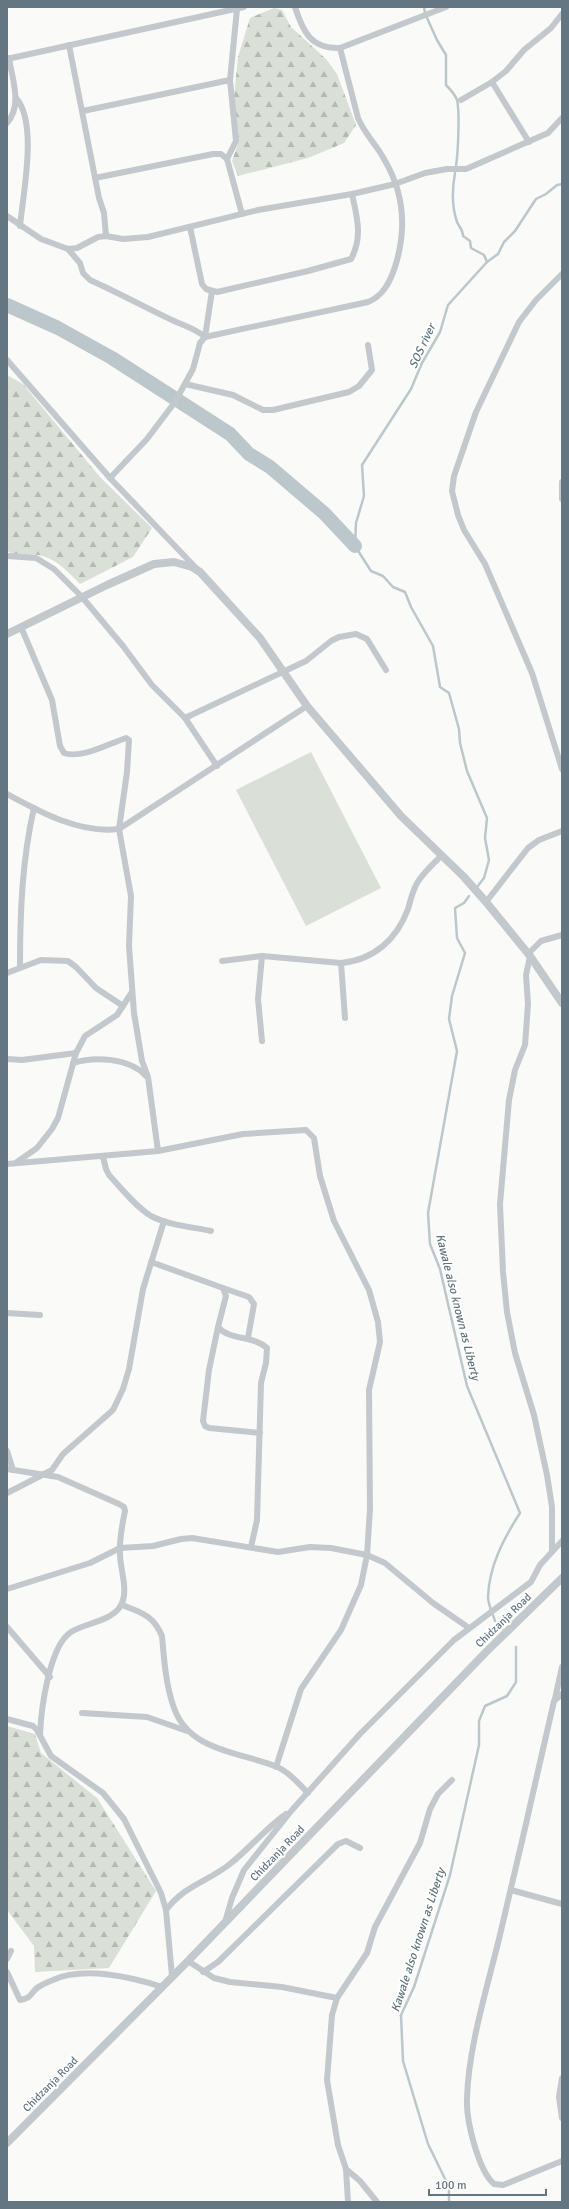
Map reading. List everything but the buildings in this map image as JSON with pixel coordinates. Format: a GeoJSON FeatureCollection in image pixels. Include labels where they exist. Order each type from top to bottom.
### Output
{"type":"FeatureCollection","features":[{"type":"Feature","properties":{"kind":"street"},"geometry":{"type":"LineString","coordinates":[[7,123],[15,108],[16,98],[8,58],[244,7]]}},
{"type":"Feature","properties":{"kind":"street"},"geometry":{"type":"LineString","coordinates":[[295,7],[308,36],[317,44],[328,48],[340,48],[446,7]]}},
{"type":"Feature","properties":{"kind":"street"},"geometry":{"type":"LineString","coordinates":[[227,159],[236,141],[230,80],[237,9]]}},
{"type":"Feature","properties":{"kind":"street"},"geometry":{"type":"LineString","coordinates":[[461,100],[492,82],[506,71],[524,50],[551,28],[562,14]]}},
{"type":"Feature","properties":{"kind":"street"},"geometry":{"type":"LineString","coordinates":[[69,44],[95,178],[104,213],[106,236]]}},
{"type":"Feature","properties":{"kind":"street"},"geometry":{"type":"LineString","coordinates":[[205,337],[375,299],[384,290],[391,277],[404,218],[395,184],[385,159],[362,127],[340,48]]}},
{"type":"Feature","properties":{"kind":"street"},"geometry":{"type":"LineString","coordinates":[[83,110],[230,80]]}},
{"type":"Feature","properties":{"kind":"street"},"geometry":{"type":"LineString","coordinates":[[492,82],[529,142]]}},
{"type":"Feature","properties":{"kind":"street"},"geometry":{"type":"LineString","coordinates":[[16,98],[21,103],[27,121],[28,143],[20,226]]}},
{"type":"Feature","properties":{"kind":"street"},"geometry":{"type":"LineString","coordinates":[[7,216],[41,239],[68,249],[77,248],[98,237],[106,236],[123,239],[143,238],[242,214],[352,194],[395,184],[425,173],[447,169],[466,169],[548,133],[562,118]]}},
{"type":"Feature","properties":{"kind":"street"},"geometry":{"type":"LineString","coordinates":[[95,178],[213,154],[221,154],[227,159],[242,214]]}},
{"type":"Feature","properties":{"kind":"street"},"geometry":{"type":"LineString","coordinates":[[190,227],[202,284],[212,291],[264,282],[351,259],[355,252],[360,228],[352,194]]}},
{"type":"Feature","properties":{"kind":"street"},"geometry":{"type":"LineString","coordinates":[[68,249],[80,263],[83,273],[90,280],[160,312],[174,321],[198,331],[205,337]]}},
{"type":"Feature","properties":{"kind":"street"},"geometry":{"type":"LineString","coordinates":[[562,274],[536,300],[519,322],[476,412],[453,481],[452,491],[458,515],[464,530],[485,564],[532,674],[562,769]]}},
{"type":"Feature","properties":{"kind":"street"},"geometry":{"type":"LineString","coordinates":[[110,478],[147,439],[185,384],[193,369],[200,343],[205,337],[212,291]]}},
{"type":"Feature","properties":{"kind":"street"},"geometry":{"type":"LineString","coordinates":[[185,384],[233,395],[262,410],[283,408],[354,390],[372,370],[368,345]]}},
{"type":"Feature","properties":{"kind":"street"},"geometry":{"type":"LineString","coordinates":[[7,360],[110,478],[200,572],[260,638],[284,670],[307,706],[401,816],[442,855],[486,902],[529,955],[562,1003]]}},
{"type":"Feature","properties":{"kind":"street"},"geometry":{"type":"LineString","coordinates":[[562,482],[562,499]]}},
{"type":"Feature","properties":{"kind":"street"},"geometry":{"type":"LineString","coordinates":[[7,556],[36,558],[54,568],[123,646],[152,685],[185,718],[216,766]]}},
{"type":"Feature","properties":{"kind":"street"},"geometry":{"type":"LineString","coordinates":[[7,634],[154,564],[174,562],[192,567],[200,572]]}},
{"type":"Feature","properties":{"kind":"street"},"geometry":{"type":"LineString","coordinates":[[21,627],[50,694],[60,746],[64,753],[70,755],[126,738],[129,740],[119,829],[131,896],[129,946],[132,992],[137,1031],[148,1077],[158,1151]]}},
{"type":"Feature","properties":{"kind":"street"},"geometry":{"type":"LineString","coordinates":[[185,718],[284,670],[306,661],[331,641],[339,637],[356,634],[362,636],[371,643],[386,670]]}},
{"type":"Feature","properties":{"kind":"street"},"geometry":{"type":"LineString","coordinates":[[7,794],[34,808],[86,828],[119,829],[307,706]]}},
{"type":"Feature","properties":{"kind":"street"},"geometry":{"type":"LineString","coordinates":[[20,967],[20,908],[28,834],[34,808]]}},
{"type":"Feature","properties":{"kind":"street"},"geometry":{"type":"LineString","coordinates":[[486,902],[528,848],[539,840],[562,831]]}},
{"type":"Feature","properties":{"kind":"street"},"geometry":{"type":"LineString","coordinates":[[222,961],[262,956],[341,963],[366,957],[388,942],[407,910],[419,880],[442,855]]}},
{"type":"Feature","properties":{"kind":"street"},"geometry":{"type":"LineString","coordinates":[[552,1550],[552,1507],[547,1475],[534,1415],[515,1353],[507,1312],[502,1272],[500,1204],[509,1100],[515,1070],[525,1044],[528,1004],[526,975],[529,955],[541,941],[562,935]]}},
{"type":"Feature","properties":{"kind":"street"},"geometry":{"type":"LineString","coordinates":[[262,956],[258,999],[262,1041]]}},
{"type":"Feature","properties":{"kind":"street"},"geometry":{"type":"LineString","coordinates":[[7,973],[41,960],[68,961],[76,967],[96,988],[123,1006]]}},
{"type":"Feature","properties":{"kind":"street"},"geometry":{"type":"LineString","coordinates":[[341,963],[345,1018]]}},
{"type":"Feature","properties":{"kind":"street"},"geometry":{"type":"LineString","coordinates":[[17,1162],[37,1148],[52,1129],[58,1118],[76,1053],[85,1036],[117,1015],[132,992]]}},
{"type":"Feature","properties":{"kind":"street"},"geometry":{"type":"LineString","coordinates":[[7,1059],[29,1059],[76,1053]]}},
{"type":"Feature","properties":{"kind":"street"},"geometry":{"type":"LineString","coordinates":[[73,1063],[82,1060],[109,1060],[138,1068],[148,1077]]}},
{"type":"Feature","properties":{"kind":"street"},"geometry":{"type":"LineString","coordinates":[[7,1164],[17,1162],[103,1157],[158,1151],[265,1131],[306,1130],[311,1133],[314,1138],[320,1176],[330,1209],[369,1290],[380,1331],[376,1361],[369,1390],[371,1488],[367,1555],[361,1585],[341,1630],[298,1697],[276,1767]]}},
{"type":"Feature","properties":{"kind":"street"},"geometry":{"type":"LineString","coordinates":[[103,1157],[106,1170],[109,1175],[142,1209],[164,1221],[211,1231]]}},
{"type":"Feature","properties":{"kind":"street"},"geometry":{"type":"LineString","coordinates":[[7,1493],[52,1470],[63,1454],[113,1410],[123,1389],[129,1369],[136,1320],[151,1262],[164,1221]]}},
{"type":"Feature","properties":{"kind":"street"},"geometry":{"type":"LineString","coordinates":[[151,1262],[249,1297],[254,1304],[248,1338]]}},
{"type":"Feature","properties":{"kind":"street"},"geometry":{"type":"LineString","coordinates":[[223,1288],[226,1296],[209,1370],[203,1421],[205,1426],[209,1428],[260,1433]]}},
{"type":"Feature","properties":{"kind":"street"},"geometry":{"type":"LineString","coordinates":[[7,1313],[40,1315]]}},
{"type":"Feature","properties":{"kind":"street"},"geometry":{"type":"LineString","coordinates":[[218,1327],[222,1333],[248,1338],[261,1343],[267,1348],[266,1363],[261,1383],[257,1520],[251,1546]]}},
{"type":"Feature","properties":{"kind":"street"},"geometry":{"type":"LineString","coordinates":[[7,1451],[10,1470],[58,1477],[124,1507],[120,1548],[124,1585],[122,1604],[117,1611],[109,1616],[72,1632],[64,1638],[56,1653],[50,1676],[43,1708],[40,1735]]}},
{"type":"Feature","properties":{"kind":"street"},"geometry":{"type":"LineString","coordinates":[[7,1590],[90,1563],[120,1548],[153,1546],[181,1539],[192,1538],[284,1552],[310,1547],[331,1548],[367,1555],[385,1563],[433,1603],[469,1628]]}},
{"type":"Feature","properties":{"kind":"street"},"geometry":{"type":"LineString","coordinates":[[225,1922],[232,1898],[244,1870],[292,1810],[360,1734],[454,1640],[531,1582],[540,1565],[552,1550],[562,1541]]}},
{"type":"Feature","properties":{"kind":"street","name":"Chidzanja Road"},"geometry":{"type":"LineString","coordinates":[[8,2139],[188,1961],[487,1651],[562,1578]]}},
{"type":"Feature","properties":{"kind":"street"},"geometry":{"type":"LineString","coordinates":[[122,1604],[150,1617],[157,1626],[162,1636],[174,1708],[187,1731]]}},
{"type":"Feature","properties":{"kind":"street"},"geometry":{"type":"LineString","coordinates":[[7,1627],[50,1676]]}},
{"type":"Feature","properties":{"kind":"street"},"geometry":{"type":"LineString","coordinates":[[562,1668],[479,2022],[468,2090],[468,2114],[481,2163],[494,2184],[503,2185],[562,2161]]}},
{"type":"Feature","properties":{"kind":"street"},"geometry":{"type":"LineString","coordinates":[[554,1701],[562,1694]]}},
{"type":"Feature","properties":{"kind":"street"},"geometry":{"type":"LineString","coordinates":[[82,1713],[147,1717],[187,1731],[198,1739],[226,1752],[276,1767],[292,1776],[308,1793]]}},
{"type":"Feature","properties":{"kind":"street"},"geometry":{"type":"LineString","coordinates":[[7,1719],[33,1726],[40,1735],[51,1756],[66,1769],[103,1793],[124,1819],[153,1876],[166,1910],[172,1976]]}},
{"type":"Feature","properties":{"kind":"street"},"geometry":{"type":"LineString","coordinates":[[348,2202],[346,2170],[338,2145],[327,2080],[330,2031],[337,1998],[370,1947],[374,1927],[420,1843],[430,1809],[438,1794],[452,1780]]}},
{"type":"Feature","properties":{"kind":"street"},"geometry":{"type":"LineString","coordinates":[[166,1910],[182,1892],[214,1875],[231,1863],[268,1827],[292,1810]]}},
{"type":"Feature","properties":{"kind":"street"},"geometry":{"type":"LineString","coordinates":[[203,1972],[218,1962],[338,1844],[346,1841],[360,1848]]}},
{"type":"Feature","properties":{"kind":"street"},"geometry":{"type":"LineString","coordinates":[[511,1890],[562,1904]]}},
{"type":"Feature","properties":{"kind":"street"},"geometry":{"type":"LineString","coordinates":[[7,1959],[11,1951]]}},
{"type":"Feature","properties":{"kind":"street"},"geometry":{"type":"LineString","coordinates":[[188,1961],[203,1972],[230,1982],[282,1987],[337,1998]]}},
{"type":"Feature","properties":{"kind":"street"},"geometry":{"type":"LineString","coordinates":[[7,1972],[20,2000],[29,1998],[37,1988],[54,1979],[78,1973],[98,1973],[115,1977],[136,1978],[162,1987]]}},
{"type":"Feature","properties":{"kind":"street"},"geometry":{"type":"LineString","coordinates":[[562,2078],[560,2097],[562,2118]]}},
{"type":"Feature","properties":{"kind":"street"},"geometry":{"type":"LineString","coordinates":[[346,2170],[360,2181],[377,2202]]}},
{"type":"Feature","properties":{"kind":"green space"},"geometry":{"type":"Polygon","coordinates":[[[274,8],[282,10],[291,27],[326,59],[337,74],[356,125],[344,143],[308,158],[238,176],[232,161],[238,144],[234,96],[238,57],[250,18],[274,8]]]}},
{"type":"Feature","properties":{"kind":"green space"},"geometry":{"type":"Polygon","coordinates":[[[7,375],[23,384],[100,477],[152,528],[133,557],[80,584],[63,568],[49,558],[38,555],[16,555],[7,551],[7,375]]]}},
{"type":"Feature","properties":{"kind":"green space"},"geometry":{"type":"Polygon","coordinates":[[[311,752],[381,888],[306,926],[236,790],[311,752]]]}},
{"type":"Feature","properties":{"kind":"green space"},"geometry":{"type":"Polygon","coordinates":[[[7,1726],[35,1734],[41,1753],[97,1798],[156,1891],[109,1968],[35,1972],[34,1946],[7,1910],[7,1726]]]}},
{"type":"Feature","properties":{"kind":"waterway"},"geometry":{"type":"LineString","coordinates":[[424,7],[425,13]]}},
{"type":"Feature","properties":{"kind":"waterway"},"geometry":{"type":"LineString","coordinates":[[427,18],[446,55],[446,85],[457,100],[459,123],[456,166]]}},
{"type":"Feature","properties":{"kind":"waterway"},"geometry":{"type":"LineString","coordinates":[[455,173],[453,198],[457,222],[463,236],[470,241],[471,248],[484,255],[487,262]]}},
{"type":"Feature","properties":{"kind":"waterway","name":"SOS river"},"geometry":{"type":"LineString","coordinates":[[477,887],[484,878],[489,860],[485,838],[487,818],[467,771],[460,743],[459,729],[449,693],[440,687],[433,646],[411,607],[405,592],[393,587],[383,576],[371,571],[355,546],[356,523],[364,496],[362,465],[411,389],[422,363],[440,332],[448,305],[487,262],[498,254],[504,242],[515,231],[536,199],[546,194],[557,185],[562,184]]}},
{"type":"Feature","properties":{"kind":"waterway"},"geometry":{"type":"LineString","coordinates":[[7,305],[58,328],[112,358],[230,434],[249,454],[270,467],[324,513],[355,546]]}},
{"type":"Feature","properties":{"kind":"waterway","name":"Kawale also known as Liberty"},"geometry":{"type":"LineString","coordinates":[[469,896],[464,903],[455,908],[457,938],[465,953],[452,996],[449,1019],[457,1051],[428,1213],[430,1244],[440,1269],[467,1386],[520,1513],[503,1542],[491,1574],[488,1600],[495,1621]]}},
{"type":"Feature","properties":{"kind":"waterway","name":"Kawale also known as Liberty"},"geometry":{"type":"LineString","coordinates":[[449,2202],[449,2187],[428,2144],[403,2061],[401,2015],[414,1987],[450,1875],[479,1745],[479,1721],[485,1706],[507,1696],[516,1682],[516,1647]]}}]}
